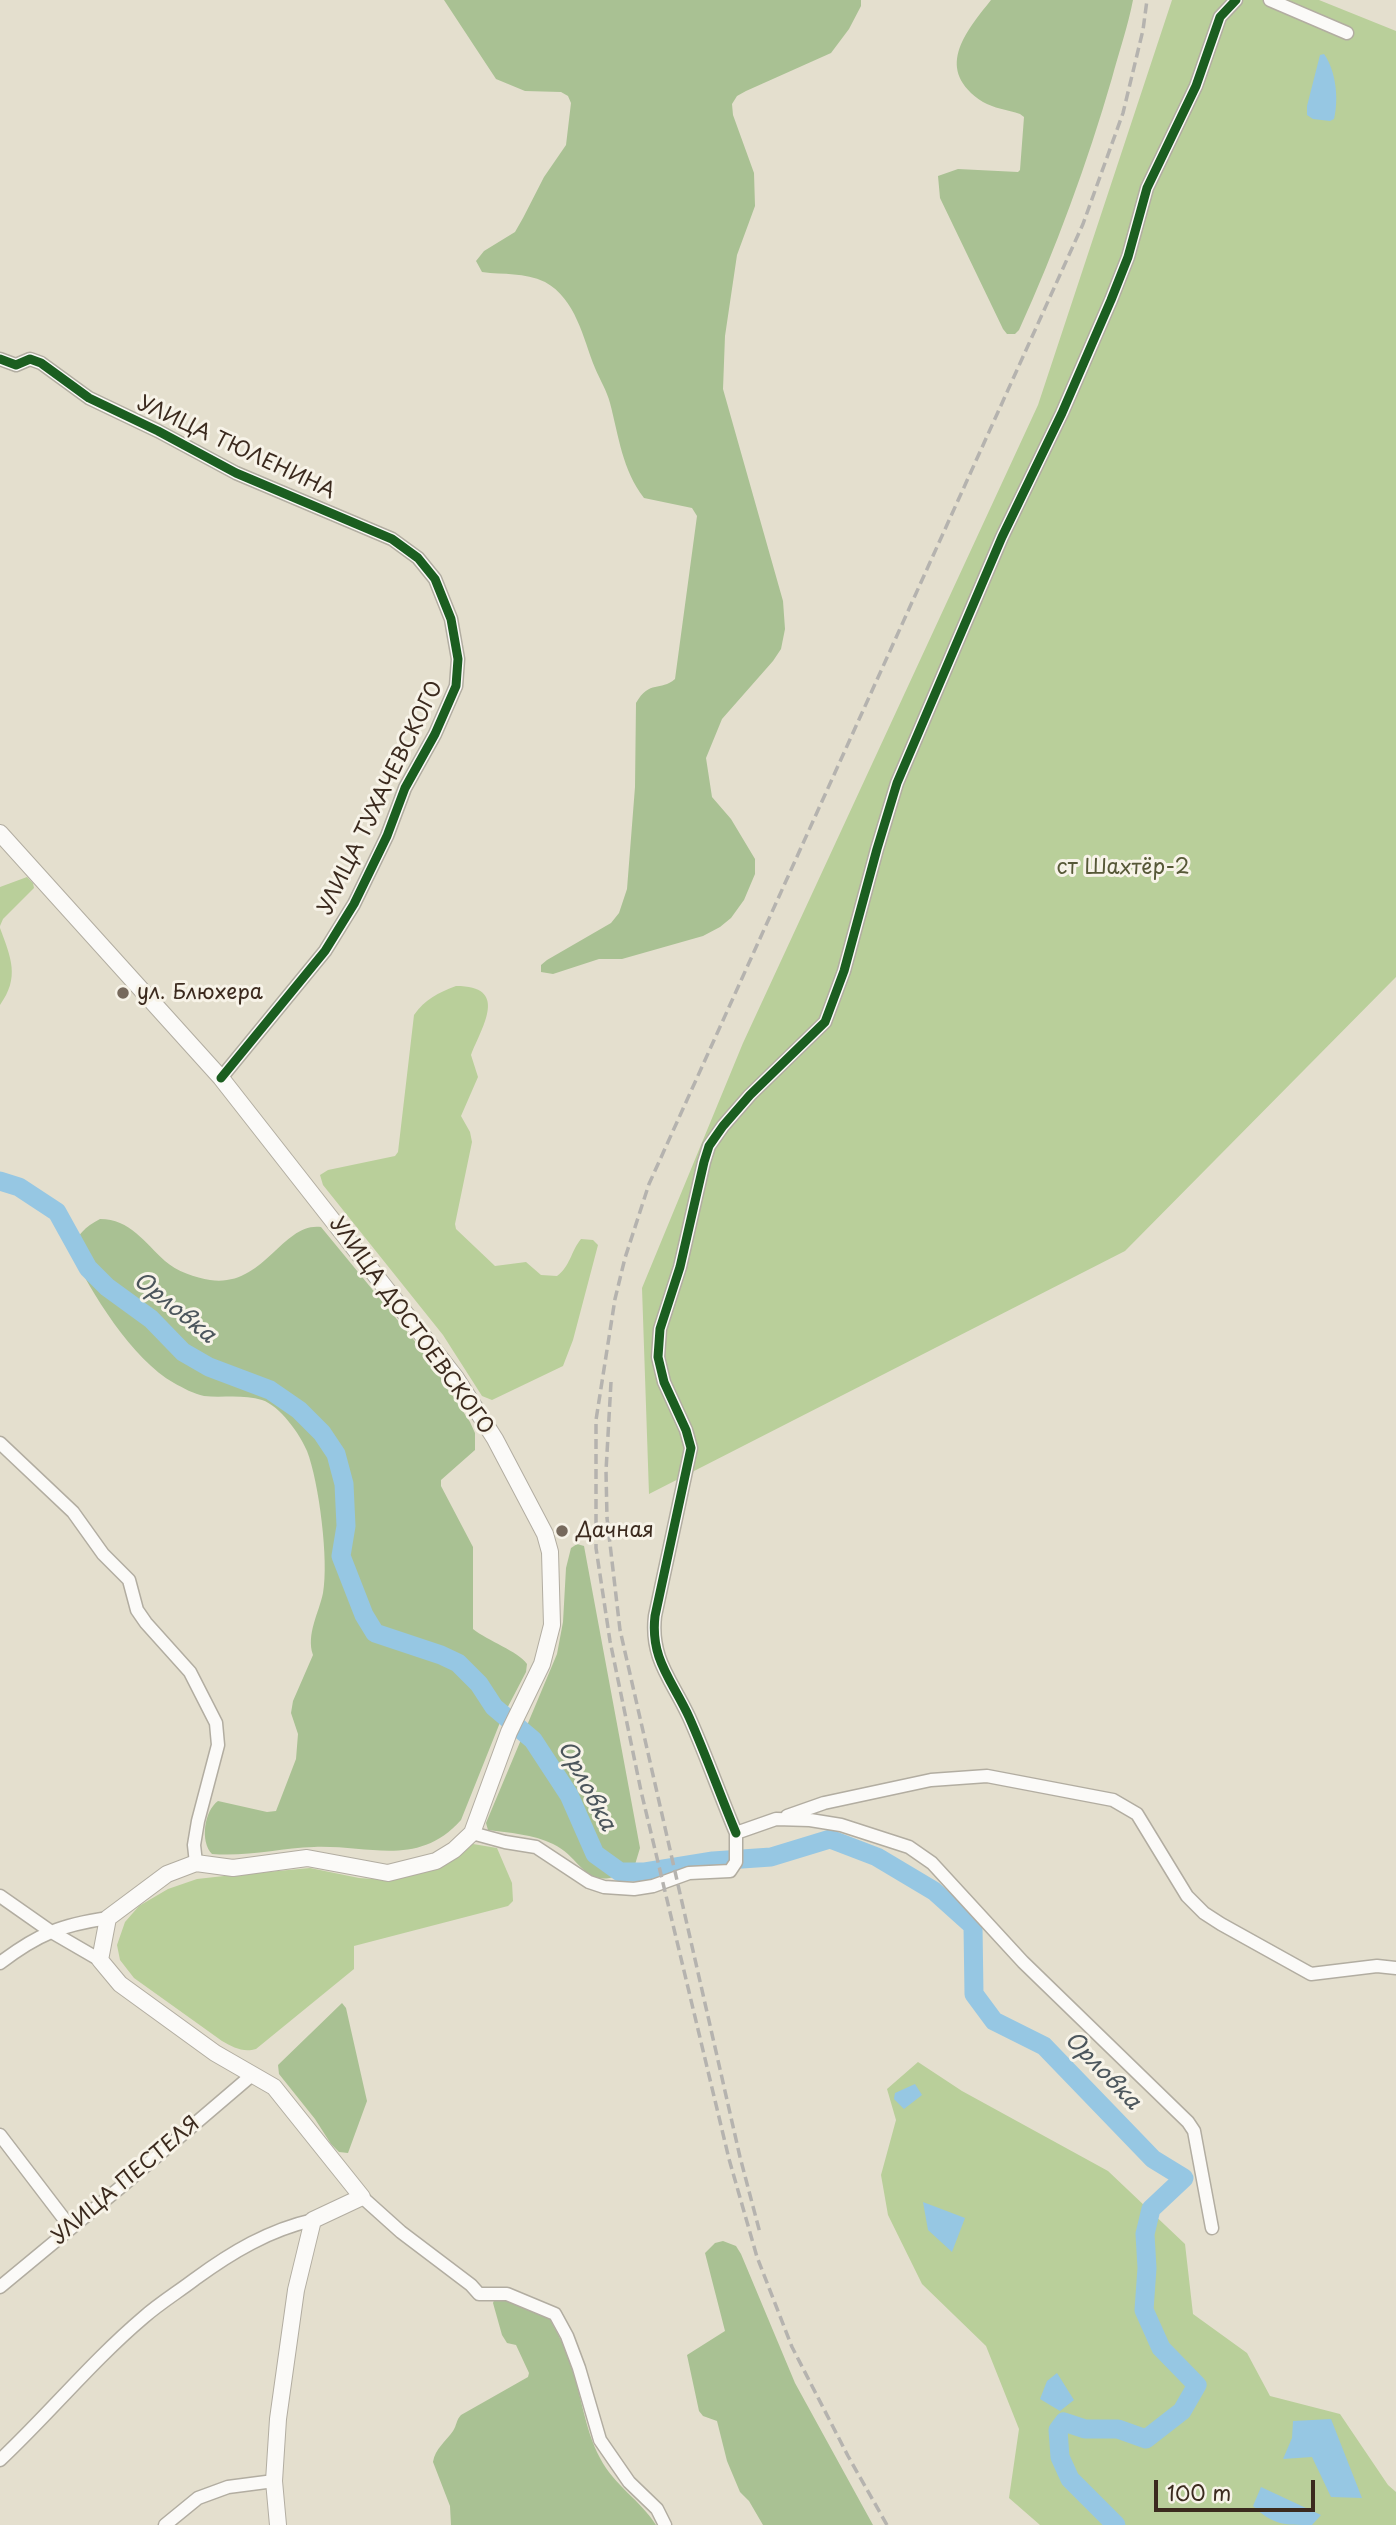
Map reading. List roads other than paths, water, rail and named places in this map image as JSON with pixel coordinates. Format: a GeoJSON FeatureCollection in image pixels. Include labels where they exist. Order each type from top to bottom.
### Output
{"type":"FeatureCollection","features":[{"type":"Feature","properties":{"kind":"main road","name":"УЛИЦА ДОСТОЕВСКОГО"},"geometry":{"type":"LineString","coordinates":[[0,833],[221,1078],[456,1378],[495,1439],[545,1534],[550,1552],[552,1625],[542,1664],[509,1732],[472,1833]]}},
{"type":"Feature","properties":{"kind":"main road"},"geometry":{"type":"LineString","coordinates":[[278,2525],[274,2481],[278,2419],[294,2303],[313,2220],[362,2197],[274,2087],[215,2053],[120,1984],[100,1961],[108,1918],[167,1874],[196,1863],[233,1868],[307,1858],[388,1873],[436,1861],[454,1850],[472,1833]]}},
{"type":"Feature","properties":{"kind":"street"},"geometry":{"type":"LineString","coordinates":[[472,1833],[536,1847],[589,1882],[622,1889],[653,1886],[690,1874],[730,1871],[737,1857],[736,1833],[688,1717],[657,1656],[653,1636],[654,1616],[691,1448],[686,1430],[660,1373],[660,1329],[680,1267],[704,1163],[709,1146],[723,1126],[750,1095],[825,1022],[845,971],[897,783],[1002,537],[1062,413],[1111,300],[1128,257],[1147,188],[1196,86],[1220,17],[1236,0]]}},
{"type":"Feature","properties":{"kind":"street"},"geometry":{"type":"LineString","coordinates":[[1270,0],[1347,33]]}},
{"type":"Feature","properties":{"kind":"street","name":"УЛИЦА ТЮЛЕНИНА"},"geometry":{"type":"LineString","coordinates":[[0,359],[16,365],[30,359],[41,363],[89,398],[236,473],[392,539],[418,558],[435,579],[451,619]]}},
{"type":"Feature","properties":{"kind":"street","name":"УЛИЦА ТУХАЧЕВСКОГО"},"geometry":{"type":"LineString","coordinates":[[221,1078],[325,951],[367,877],[405,788],[435,734],[456,686],[458,659],[451,619]]}},
{"type":"Feature","properties":{"kind":"street"},"geometry":{"type":"LineString","coordinates":[[0,1443],[73,1512],[103,1554],[129,1580],[137,1610],[190,1672],[216,1723],[218,1745],[196,1833],[196,1863]]}},
{"type":"Feature","properties":{"kind":"street"},"geometry":{"type":"LineString","coordinates":[[736,1833],[824,1804],[931,1780],[986,1776],[1113,1800],[1137,1815],[1187,1896],[1204,1913],[1221,1924],[1311,1974],[1377,1966],[1396,1968]]}},
{"type":"Feature","properties":{"kind":"street"},"geometry":{"type":"LineString","coordinates":[[776,1819],[810,1820],[841,1825],[909,1847],[932,1863],[1023,1962],[1188,2122],[1194,2131],[1212,2228]]}},
{"type":"Feature","properties":{"kind":"street"},"geometry":{"type":"LineString","coordinates":[[0,1896],[100,1961]]}},
{"type":"Feature","properties":{"kind":"street"},"geometry":{"type":"LineString","coordinates":[[0,1962],[50,1931],[108,1918]]}},
{"type":"Feature","properties":{"kind":"street","name":"УЛИЦА ПЕСТЕЛЯ"},"geometry":{"type":"LineString","coordinates":[[0,2287],[252,2075]]}},
{"type":"Feature","properties":{"kind":"street"},"geometry":{"type":"LineString","coordinates":[[0,2135],[71,2228]]}},
{"type":"Feature","properties":{"kind":"street"},"geometry":{"type":"LineString","coordinates":[[362,2197],[479,2294],[507,2294],[555,2314],[575,2358],[600,2440],[629,2482],[657,2509],[665,2525]]}},
{"type":"Feature","properties":{"kind":"street"},"geometry":{"type":"LineString","coordinates":[[0,2460],[144,2316],[260,2237],[313,2220]]}},
{"type":"Feature","properties":{"kind":"street"},"geometry":{"type":"LineString","coordinates":[[165,2525],[198,2498],[228,2487],[274,2481]]}},
{"type":"Feature","properties":{"kind":"water"},"geometry":{"type":"Polygon","coordinates":[[[1324,54],[1334,77],[1336,94],[1334,119],[1330,121],[1313,119],[1307,115],[1320,55],[1324,54]]]}},
{"type":"Feature","properties":{"kind":"water"},"geometry":{"type":"Polygon","coordinates":[[[915,2084],[922,2095],[904,2109],[894,2099],[895,2093],[915,2084]]]}},
{"type":"Feature","properties":{"kind":"water"},"geometry":{"type":"Polygon","coordinates":[[[923,2202],[965,2218],[952,2252],[928,2230],[923,2202]]]}},
{"type":"Feature","properties":{"kind":"water"},"geometry":{"type":"Polygon","coordinates":[[[1057,2373],[1074,2400],[1060,2411],[1040,2399],[1047,2381],[1057,2373]]]}},
{"type":"Feature","properties":{"kind":"water"},"geometry":{"type":"Polygon","coordinates":[[[1331,2419],[1362,2498],[1331,2497],[1312,2457],[1283,2459],[1292,2438],[1293,2421],[1331,2419]]]}},
{"type":"Feature","properties":{"kind":"water"},"geometry":{"type":"Polygon","coordinates":[[[1261,2487],[1321,2515],[1312,2525],[1286,2524],[1273,2520],[1253,2506],[1261,2487]]]}},
{"type":"Feature","properties":{"kind":"waterway","name":"Орловка"},"geometry":{"type":"LineString","coordinates":[[0,1181],[19,1187],[57,1212],[88,1268],[107,1287],[151,1319],[183,1352],[209,1367],[270,1390],[299,1410],[322,1433],[336,1454],[344,1484],[346,1526],[341,1556],[364,1615],[375,1633],[458,1663],[479,1684],[494,1707],[533,1740],[569,1795],[595,1854],[620,1872],[645,1872],[713,1861],[771,1857],[830,1839],[877,1857],[934,1891],[973,1926],[974,1994],[994,2021],[1044,2046],[1153,2159],[1184,2178],[1151,2209],[1145,2234],[1147,2268],[1144,2310],[1161,2348],[1197,2385],[1182,2411],[1146,2439],[1118,2429],[1085,2429],[1064,2422],[1058,2430],[1060,2457],[1070,2479],[1116,2525]]}},
{"type":"Feature","properties":{"kind":"railway"},"geometry":{"type":"LineString","coordinates":[[887,2525],[792,2347],[757,2257],[729,2159],[641,1791],[610,1641],[596,1548],[596,1420],[615,1299],[649,1184],[1083,224],[1123,113],[1143,30],[1147,0]]}},
{"type":"Feature","properties":{"kind":"railway"},"geometry":{"type":"LineString","coordinates":[[611,1382],[606,1471],[607,1518],[620,1630],[740,2157],[760,2233]]}},
{"type":"Feature","properties":{"kind":"place","name":"ул. Блюхера"},"geometry":{"type":"Point","coordinates":[123,993]}},
{"type":"Feature","properties":{"kind":"place","name":"Дачная"},"geometry":{"type":"Point","coordinates":[562,1531]}},
{"type":"Feature","properties":{"kind":"park label","name":"ст Шахтёр-2"},"geometry":{"type":"Point","coordinates":[1123,868]}}]}
